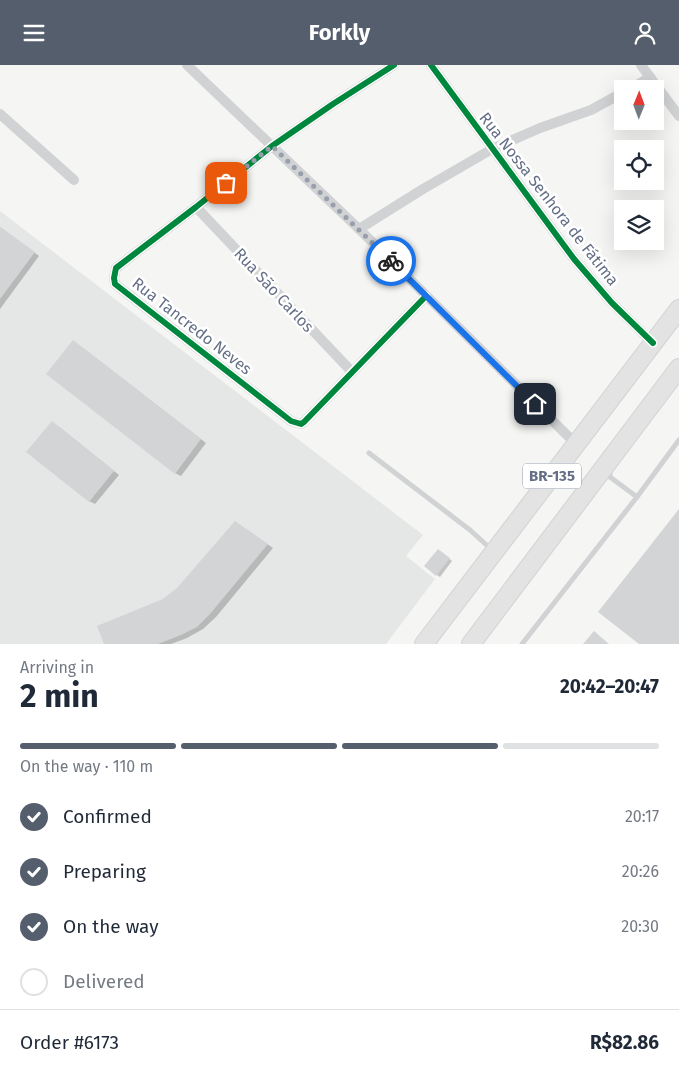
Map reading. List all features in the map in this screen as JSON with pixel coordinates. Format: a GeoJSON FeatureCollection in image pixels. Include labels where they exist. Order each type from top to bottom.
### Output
{"type":"FeatureCollection","features":[{"type":"Feature","properties":{"kind":"highway","name":"BR-135"},"geometry":{"type":"LineString","coordinates":[[424,644],[679,309]]}},
{"type":"Feature","properties":{"kind":"highway","name":"BR-135"},"geometry":{"type":"LineString","coordinates":[[471,644],[603,478],[610,459],[679,368]]}},
{"type":"Feature","properties":{"kind":"street"},"geometry":{"type":"LineString","coordinates":[[187,65],[359,229],[576,444]]}},
{"type":"Feature","properties":{"kind":"street","name":"Rua Tancredo Neves"},"geometry":{"type":"LineString","coordinates":[[394,65],[272,146],[116,268],[114,278],[116,283],[296,423],[304,422],[426,296]]}},
{"type":"Feature","properties":{"kind":"street","name":"Rua Nossa Senhora de Fátima"},"geometry":{"type":"LineString","coordinates":[[431,65],[574,259],[612,303],[653,343]]}},
{"type":"Feature","properties":{"kind":"street"},"geometry":{"type":"LineString","coordinates":[[641,65],[679,116]]}},
{"type":"Feature","properties":{"kind":"street"},"geometry":{"type":"LineString","coordinates":[[645,80],[650,77]]}},
{"type":"Feature","properties":{"kind":"street"},"geometry":{"type":"LineString","coordinates":[[359,229],[492,149],[540,128],[591,110],[614,97]]}},
{"type":"Feature","properties":{"kind":"street"},"geometry":{"type":"LineString","coordinates":[[0,114],[74,180]]}},
{"type":"Feature","properties":{"kind":"street","name":"Rua São Carlos"},"geometry":{"type":"LineString","coordinates":[[196,207],[352,372]]}},
{"type":"Feature","properties":{"kind":"lane"},"geometry":{"type":"LineString","coordinates":[[522,644],[679,440]]}},
{"type":"Feature","properties":{"kind":"lane"},"geometry":{"type":"LineString","coordinates":[[369,453],[470,530],[494,552]]}},
{"type":"Feature","properties":{"kind":"lane"},"geometry":{"type":"LineString","coordinates":[[603,478],[637,497]]}},
{"type":"Feature","properties":{"kind":"shaded area"},"geometry":{"type":"Polygon","coordinates":[[[0,211],[423,535],[406,556],[435,579],[386,644],[0,644],[0,211]]]}},
{"type":"Feature","properties":{"kind":"building"},"geometry":{"type":"Polygon","coordinates":[[[0,227],[35,252],[0,299],[0,227]]]}},
{"type":"Feature","properties":{"kind":"building"},"geometry":{"type":"Polygon","coordinates":[[[73,340],[201,439],[175,474],[46,374],[73,340]]]}},
{"type":"Feature","properties":{"kind":"building"},"geometry":{"type":"Polygon","coordinates":[[[52,421],[114,471],[89,502],[26,452],[52,421]]]}},
{"type":"Feature","properties":{"kind":"building"},"geometry":{"type":"Polygon","coordinates":[[[679,509],[679,644],[639,644],[598,612],[679,509]]]}},
{"type":"Feature","properties":{"kind":"building"},"geometry":{"type":"Polygon","coordinates":[[[235,521],[268,544],[197,627],[158,644],[104,644],[97,626],[163,599],[177,588],[235,521]]]}},
{"type":"Feature","properties":{"kind":"building"},"geometry":{"type":"Polygon","coordinates":[[[438,549],[450,558],[436,576],[424,566],[438,549]]]}},
{"type":"Feature","properties":{"kind":"building"},"geometry":{"type":"Polygon","coordinates":[[[594,631],[609,644],[583,644],[594,631]]]}},
{"type":"Feature","properties":{"kind":"cycle path"},"geometry":{"type":"LineString","coordinates":[[394,65],[272,146],[116,268],[114,278],[115,284],[291,421],[301,424],[426,296]]}},
{"type":"Feature","properties":{"kind":"cycle path"},"geometry":{"type":"LineString","coordinates":[[431,65],[574,259],[612,303],[653,343]]}},
{"type":"Feature","properties":{"kind":"way so far"},"geometry":{"type":"LineString","coordinates":[[226,183],[272,146],[391,261]]}},
{"type":"Feature","properties":{"kind":"route"},"geometry":{"type":"LineString","coordinates":[[391,261],[535,404]]}}]}
